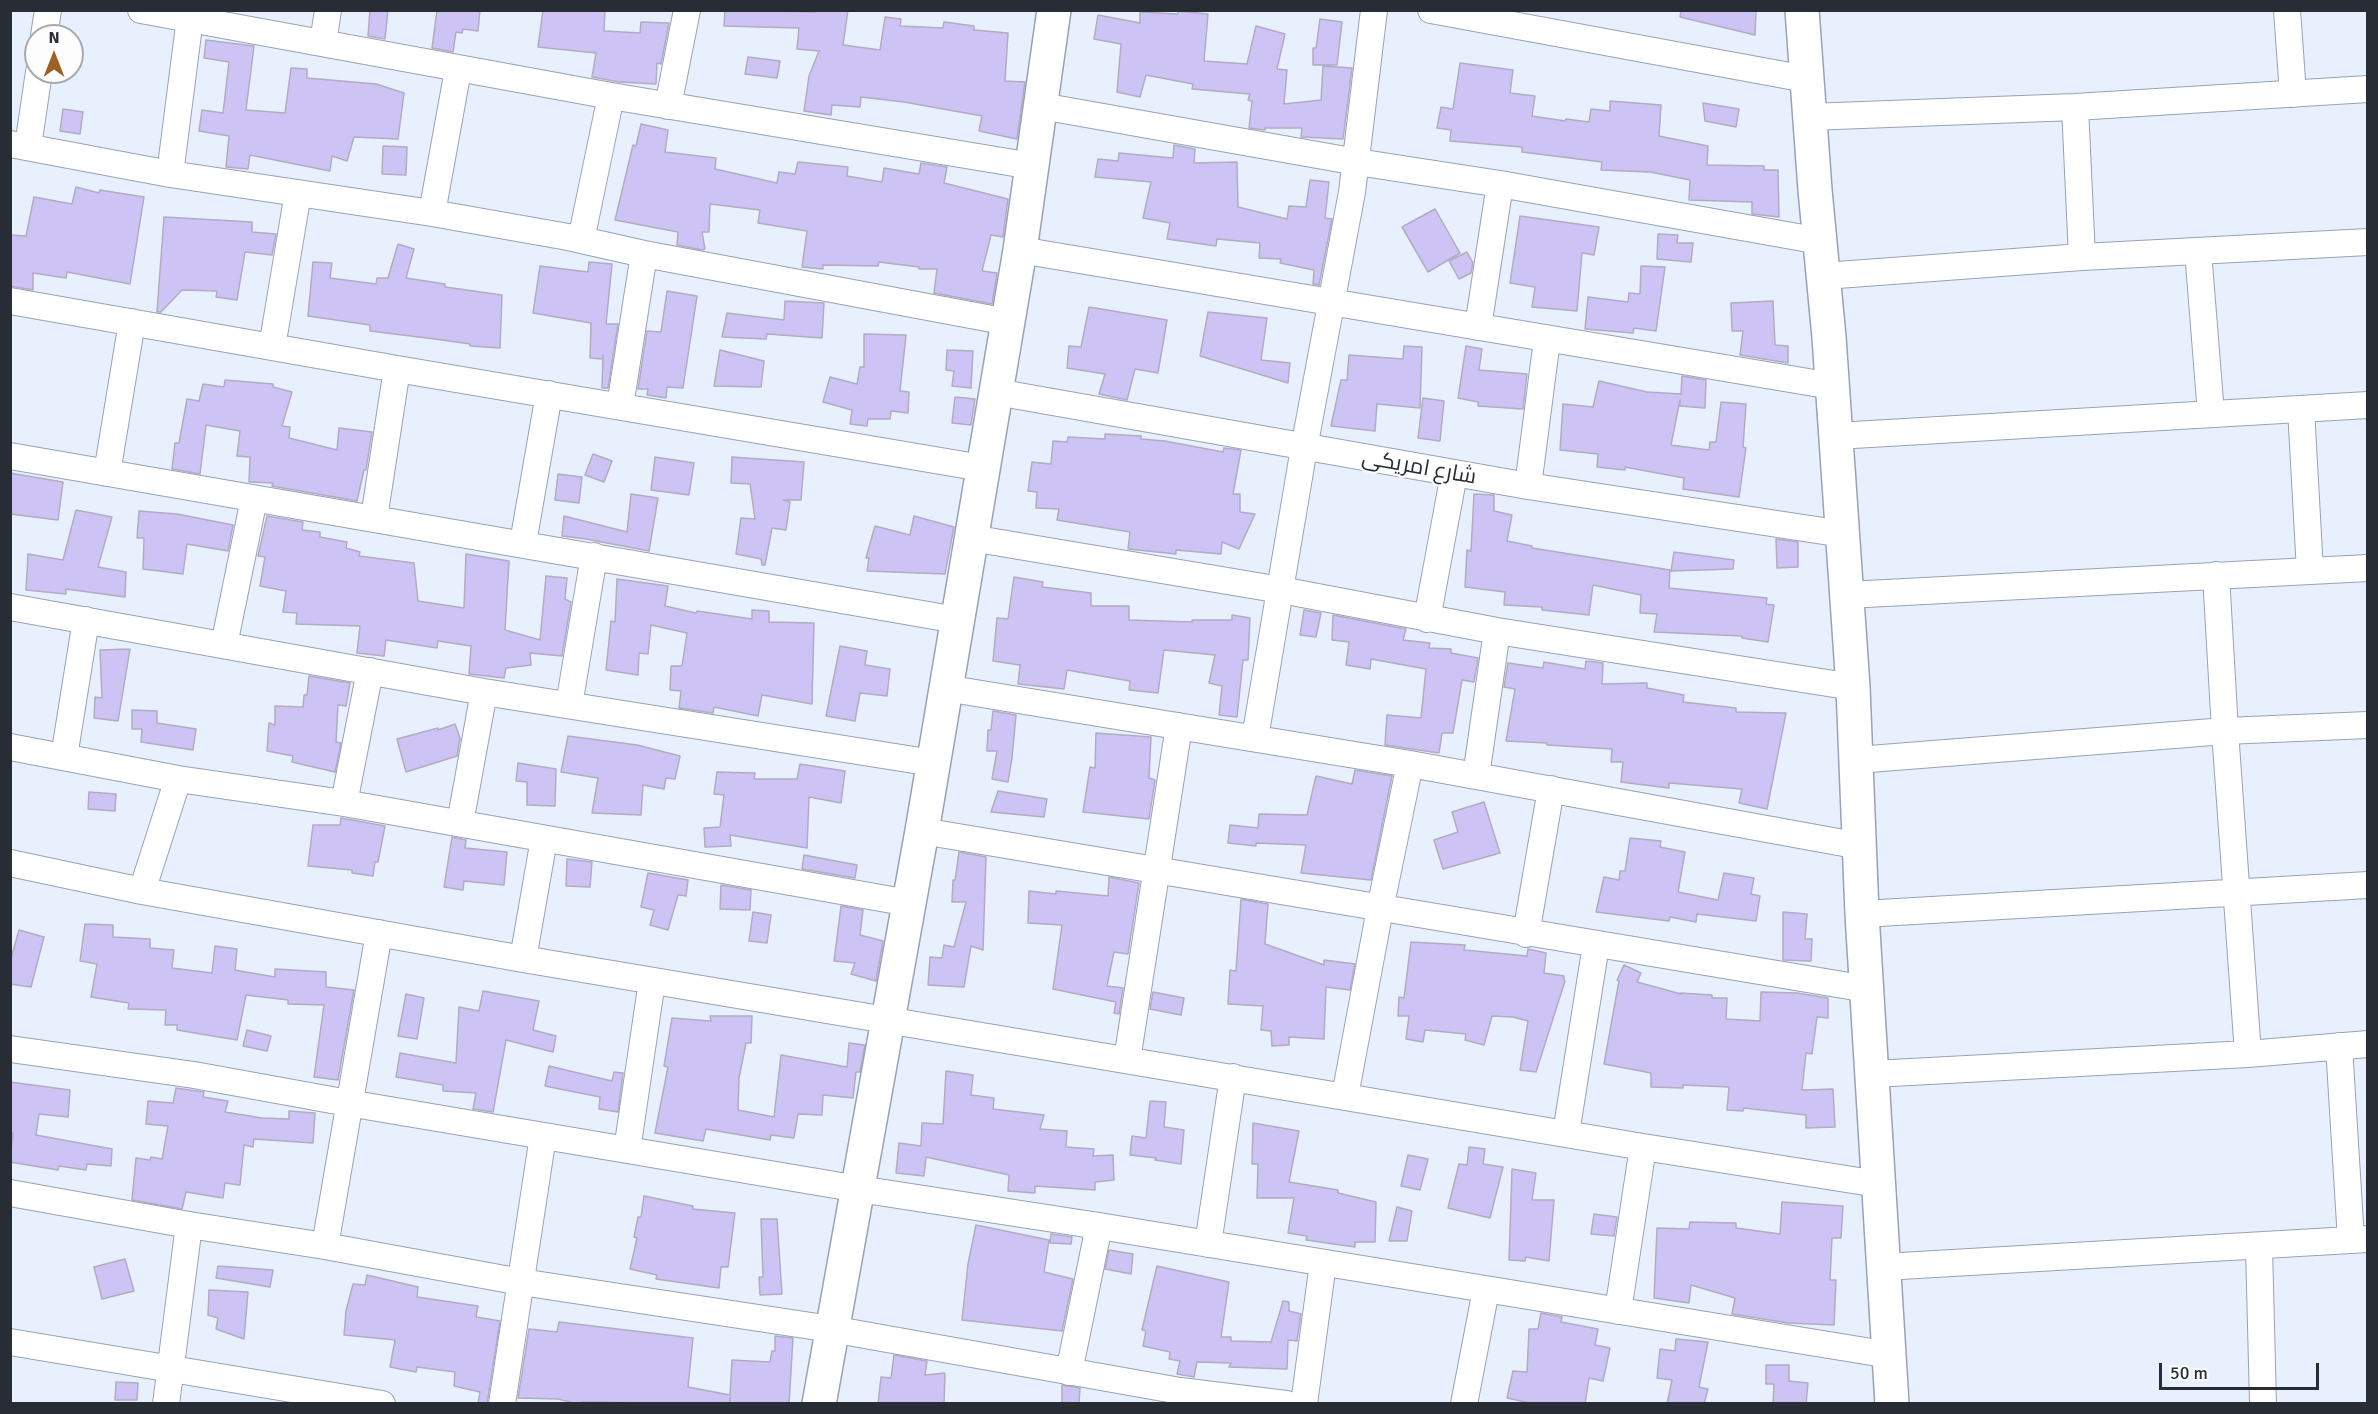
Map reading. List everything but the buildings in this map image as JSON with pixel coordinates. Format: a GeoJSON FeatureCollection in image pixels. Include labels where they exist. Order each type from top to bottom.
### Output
{"type":"FeatureCollection","features":[{"type":"Feature","properties":{"kind":"street"},"geometry":{"type":"LineString","coordinates":[[141,10],[458,70],[1032,166]]}},
{"type":"Feature","properties":{"kind":"street"},"geometry":{"type":"LineString","coordinates":[[323,44],[328,10]]}},
{"type":"Feature","properties":{"kind":"street"},"geometry":{"type":"LineString","coordinates":[[668,106],[687,10]]}},
{"type":"Feature","properties":{"kind":"street"},"geometry":{"type":"LineString","coordinates":[[819,1404],[831,1329],[890,1021],[1008,322],[1054,10]]}},
{"type":"Feature","properties":{"kind":"street"},"geometry":{"type":"LineString","coordinates":[[1255,738],[1304,448],[1357,162],[1374,10]]}},
{"type":"Feature","properties":{"kind":"street"},"geometry":{"type":"LineString","coordinates":[[1431,10],[1531,19],[1806,79]]}},
{"type":"Feature","properties":{"kind":"street"},"geometry":{"type":"LineString","coordinates":[[1802,10],[1809,117],[1824,276],[1853,687],[1862,914],[1892,1404]]}},
{"type":"Feature","properties":{"kind":"street"},"geometry":{"type":"LineString","coordinates":[[2287,10],[2293,94]]}},
{"type":"Feature","properties":{"kind":"street"},"geometry":{"type":"LineString","coordinates":[[170,174],[190,18]]}},
{"type":"Feature","properties":{"kind":"street"},"geometry":{"type":"LineString","coordinates":[[432,213],[458,70]]}},
{"type":"Feature","properties":{"kind":"street"},"geometry":{"type":"LineString","coordinates":[[36,84],[20,145],[170,174],[432,213],[1008,322]]}},
{"type":"Feature","properties":{"kind":"street"},"geometry":{"type":"LineString","coordinates":[[1809,117],[2075,107],[2367,89]]}},
{"type":"Feature","properties":{"kind":"street"},"geometry":{"type":"LineString","coordinates":[[581,240],[611,96]]}},
{"type":"Feature","properties":{"kind":"street"},"geometry":{"type":"LineString","coordinates":[[1041,106],[1820,241]]}},
{"type":"Feature","properties":{"kind":"street"},"geometry":{"type":"LineString","coordinates":[[2075,107],[2082,257]]}},
{"type":"Feature","properties":{"kind":"street"},"geometry":{"type":"LineString","coordinates":[[1478,327],[1500,184]]}},
{"type":"Feature","properties":{"kind":"street"},"geometry":{"type":"LineString","coordinates":[[272,347],[298,193]]}},
{"type":"Feature","properties":{"kind":"street"},"geometry":{"type":"LineString","coordinates":[[1824,276],[2082,257],[2367,242]]}},
{"type":"Feature","properties":{"kind":"street"},"geometry":{"type":"LineString","coordinates":[[1020,250],[1331,300],[1547,340],[1832,386]]}},
{"type":"Feature","properties":{"kind":"street"},"geometry":{"type":"LineString","coordinates":[[2198,251],[2211,414]]}},
{"type":"Feature","properties":{"kind":"street"},"geometry":{"type":"LineString","coordinates":[[620,405],[644,254]]}},
{"type":"Feature","properties":{"kind":"street"},"geometry":{"type":"LineString","coordinates":[[10,301],[982,468]]}},
{"type":"Feature","properties":{"kind":"street"},"geometry":{"type":"LineString","coordinates":[[107,473],[132,322]]}},
{"type":"Feature","properties":{"kind":"street"},"geometry":{"type":"LineString","coordinates":[[1528,486],[1547,340]]}},
{"type":"Feature","properties":{"kind":"street"},"geometry":{"type":"LineString","coordinates":[[374,518],[397,369]]}},
{"type":"Feature","properties":{"kind":"street","name":"شارع امريكى"},"geometry":{"type":"LineString","coordinates":[[996,392],[1454,474],[1843,534]]}},
{"type":"Feature","properties":{"kind":"street"},"geometry":{"type":"LineString","coordinates":[[523,543],[549,394]]}},
{"type":"Feature","properties":{"kind":"street"},"geometry":{"type":"LineString","coordinates":[[1836,436],[2367,405]]}},
{"type":"Feature","properties":{"kind":"street"},"geometry":{"type":"LineString","coordinates":[[2301,409],[2310,571]]}},
{"type":"Feature","properties":{"kind":"street"},"geometry":{"type":"LineString","coordinates":[[10,456],[523,543],[957,620]]}},
{"type":"Feature","properties":{"kind":"street"},"geometry":{"type":"LineString","coordinates":[[1427,619],[1454,474]]}},
{"type":"Feature","properties":{"kind":"street"},"geometry":{"type":"LineString","coordinates":[[224,645],[254,499]]}},
{"type":"Feature","properties":{"kind":"street"},"geometry":{"type":"LineString","coordinates":[[971,538],[1281,590],[1497,631],[1853,687]]}},
{"type":"Feature","properties":{"kind":"street"},"geometry":{"type":"LineString","coordinates":[[569,705],[594,556]]}},
{"type":"Feature","properties":{"kind":"street"},"geometry":{"type":"LineString","coordinates":[[1847,595],[2367,568]]}},
{"type":"Feature","properties":{"kind":"street"},"geometry":{"type":"LineString","coordinates":[[2216,575],[2248,1054]]}},
{"type":"Feature","properties":{"kind":"street"},"geometry":{"type":"LineString","coordinates":[[10,607],[484,692],[933,763]]}},
{"type":"Feature","properties":{"kind":"street"},"geometry":{"type":"LineString","coordinates":[[64,757],[86,620]]}},
{"type":"Feature","properties":{"kind":"street"},"geometry":{"type":"LineString","coordinates":[[1476,776],[1497,631]]}},
{"type":"Feature","properties":{"kind":"street"},"geometry":{"type":"LineString","coordinates":[[344,803],[370,671]]}},
{"type":"Feature","properties":{"kind":"street"},"geometry":{"type":"LineString","coordinates":[[945,688],[1410,764],[1860,846]]}},
{"type":"Feature","properties":{"kind":"street"},"geometry":{"type":"LineString","coordinates":[[460,823],[484,692]]}},
{"type":"Feature","properties":{"kind":"street"},"geometry":{"type":"LineString","coordinates":[[1857,760],[2225,731],[2367,724]]}},
{"type":"Feature","properties":{"kind":"street"},"geometry":{"type":"LineString","coordinates":[[1126,1060],[1179,726]]}},
{"type":"Feature","properties":{"kind":"street"},"geometry":{"type":"LineString","coordinates":[[10,747],[177,779],[344,803],[909,903]]}},
{"type":"Feature","properties":{"kind":"street"},"geometry":{"type":"LineString","coordinates":[[1346,1096],[1380,909],[1410,764]]}},
{"type":"Feature","properties":{"kind":"street"},"geometry":{"type":"LineString","coordinates":[[142,891],[177,779]]}},
{"type":"Feature","properties":{"kind":"street"},"geometry":{"type":"LineString","coordinates":[[1526,934],[1551,789]]}},
{"type":"Feature","properties":{"kind":"street"},"geometry":{"type":"LineString","coordinates":[[922,831],[1526,934],[1867,989]]}},
{"type":"Feature","properties":{"kind":"street"},"geometry":{"type":"LineString","coordinates":[[522,959],[544,839]]}},
{"type":"Feature","properties":{"kind":"street"},"geometry":{"type":"LineString","coordinates":[[10,863],[142,891],[522,959],[1643,1147],[1878,1184]]}},
{"type":"Feature","properties":{"kind":"street"},"geometry":{"type":"LineString","coordinates":[[1862,914],[2367,885]]}},
{"type":"Feature","properties":{"kind":"street"},"geometry":{"type":"LineString","coordinates":[[325,1246],[379,933]]}},
{"type":"Feature","properties":{"kind":"street"},"geometry":{"type":"LineString","coordinates":[[1566,1133],[1596,945]]}},
{"type":"Feature","properties":{"kind":"street"},"geometry":{"type":"LineString","coordinates":[[627,1150],[652,981]]}},
{"type":"Feature","properties":{"kind":"street"},"geometry":{"type":"LineString","coordinates":[[1873,1074],[2248,1054],[2367,1044]]}},
{"type":"Feature","properties":{"kind":"street"},"geometry":{"type":"LineString","coordinates":[[1883,1268],[2359,1240],[2339,1046]]}},
{"type":"Feature","properties":{"kind":"street"},"geometry":{"type":"LineString","coordinates":[[10,1049],[194,1075],[859,1189],[1890,1355]]}},
{"type":"Feature","properties":{"kind":"street"},"geometry":{"type":"LineString","coordinates":[[1208,1244],[1233,1077]]}},
{"type":"Feature","properties":{"kind":"street"},"geometry":{"type":"LineString","coordinates":[[502,1404],[543,1136]]}},
{"type":"Feature","properties":{"kind":"street"},"geometry":{"type":"LineString","coordinates":[[1617,1311],[1643,1147]]}},
{"type":"Feature","properties":{"kind":"street"},"geometry":{"type":"LineString","coordinates":[[10,1193],[189,1225],[325,1246],[521,1282],[831,1329],[1069,1372],[1179,1397],[1286,1404]]}},
{"type":"Feature","properties":{"kind":"street"},"geometry":{"type":"LineString","coordinates":[[166,1404],[189,1225]]}},
{"type":"Feature","properties":{"kind":"street"},"geometry":{"type":"LineString","coordinates":[[1069,1372],[1099,1226]]}},
{"type":"Feature","properties":{"kind":"street"},"geometry":{"type":"LineString","coordinates":[[2259,1247],[2263,1404]]}},
{"type":"Feature","properties":{"kind":"street"},"geometry":{"type":"LineString","coordinates":[[1304,1404],[1323,1263]]}},
{"type":"Feature","properties":{"kind":"street"},"geometry":{"type":"LineString","coordinates":[[1464,1404],[1486,1290]]}},
{"type":"Feature","properties":{"kind":"street"},"geometry":{"type":"LineString","coordinates":[[10,1342],[382,1404]]}}]}
